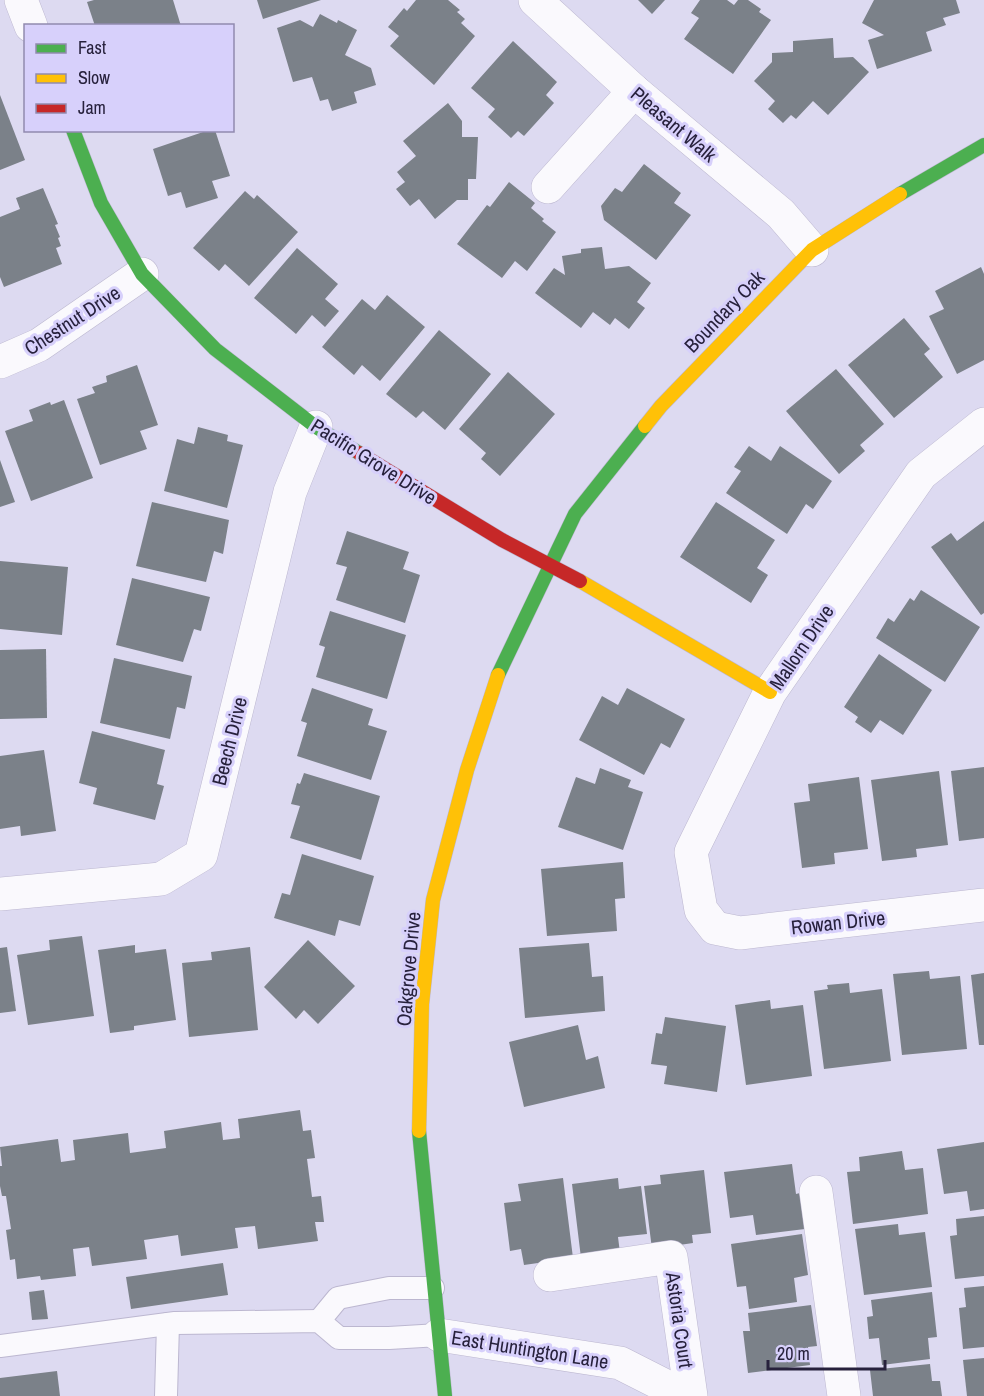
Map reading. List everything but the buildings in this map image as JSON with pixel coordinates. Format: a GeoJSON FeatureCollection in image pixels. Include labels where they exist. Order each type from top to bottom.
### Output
{"type":"FeatureCollection","features":[{"type":"Feature","properties":{"kind":"street"},"geometry":{"type":"LineString","coordinates":[[0,8],[21,0],[30,24]]}},
{"type":"Feature","properties":{"kind":"street","name":"Pleasant Walk"},"geometry":{"type":"LineString","coordinates":[[535,0],[634,91],[781,214],[812,250]]}},
{"type":"Feature","properties":{"kind":"street"},"geometry":{"type":"LineString","coordinates":[[548,187],[634,91]]}},
{"type":"Feature","properties":{"kind":"street","name":"Pacific Grove Drive"},"geometry":{"type":"LineString","coordinates":[[74,132],[101,203],[142,274],[215,349],[316,428],[502,540],[598,590],[770,692]]}},
{"type":"Feature","properties":{"kind":"street","name":"Boundary Oak"},"geometry":{"type":"LineString","coordinates":[[550,565],[575,514],[661,406],[812,250],[917,183],[984,145]]}},
{"type":"Feature","properties":{"kind":"street","name":"Chestnut Drive"},"geometry":{"type":"LineString","coordinates":[[0,362],[39,345],[142,274]]}},
{"type":"Feature","properties":{"kind":"street","name":"Mallorn Drive"},"geometry":{"type":"LineString","coordinates":[[701,910],[691,852],[770,692],[921,474],[984,423]]}},
{"type":"Feature","properties":{"kind":"street","name":"Beech Drive"},"geometry":{"type":"LineString","coordinates":[[0,894],[161,879],[201,855],[290,492],[316,428]]}},
{"type":"Feature","properties":{"kind":"street","name":"Oakgrove Drive"},"geometry":{"type":"LineString","coordinates":[[445,1396],[419,1130],[422,1004],[433,900],[467,770],[498,676],[550,565]]}},
{"type":"Feature","properties":{"kind":"street","name":"Rowan Drive"},"geometry":{"type":"LineString","coordinates":[[701,910],[715,928],[740,933],[984,905]]}},
{"type":"Feature","properties":{"kind":"street"},"geometry":{"type":"LineString","coordinates":[[816,1192],[844,1396]]}},
{"type":"Feature","properties":{"kind":"street","name":"Astoria Court"},"geometry":{"type":"LineString","coordinates":[[550,1275],[671,1257],[691,1396]]}},
{"type":"Feature","properties":{"kind":"street","name":"East Huntington Lane"},"geometry":{"type":"LineString","coordinates":[[439,1335],[620,1363],[685,1396]]}},
{"type":"Feature","properties":{"kind":"lane"},"geometry":{"type":"LineString","coordinates":[[320,1321],[338,1298],[389,1288],[433,1288]]}},
{"type":"Feature","properties":{"kind":"lane"},"geometry":{"type":"LineString","coordinates":[[0,1346],[168,1324],[320,1321],[339,1338],[439,1335]]}},
{"type":"Feature","properties":{"kind":"lane"},"geometry":{"type":"LineString","coordinates":[[166,1396],[168,1324]]}},
{"type":"Feature","properties":{"kind":"traffic: fast"},"geometry":{"type":"LineString","coordinates":[[74,132],[101,203],[142,274],[215,349],[316,427],[359,453]]}},
{"type":"Feature","properties":{"kind":"traffic: fast"},"geometry":{"type":"LineString","coordinates":[[900,194],[984,145]]}},
{"type":"Feature","properties":{"kind":"traffic: fast"},"geometry":{"type":"LineString","coordinates":[[498,675],[575,514],[645,426]]}},
{"type":"Feature","properties":{"kind":"traffic: fast"},"geometry":{"type":"LineString","coordinates":[[419,1131],[445,1396]]}},
{"type":"Feature","properties":{"kind":"traffic: slow"},"geometry":{"type":"LineString","coordinates":[[645,426],[661,406],[812,250],[900,194]]}},
{"type":"Feature","properties":{"kind":"traffic: slow"},"geometry":{"type":"LineString","coordinates":[[580,581],[770,692]]}},
{"type":"Feature","properties":{"kind":"traffic: slow"},"geometry":{"type":"LineString","coordinates":[[419,1131],[422,1004],[433,900],[467,770],[498,675]]}},
{"type":"Feature","properties":{"kind":"traffic: jam"},"geometry":{"type":"LineString","coordinates":[[359,453],[502,540],[580,581]]}}]}
